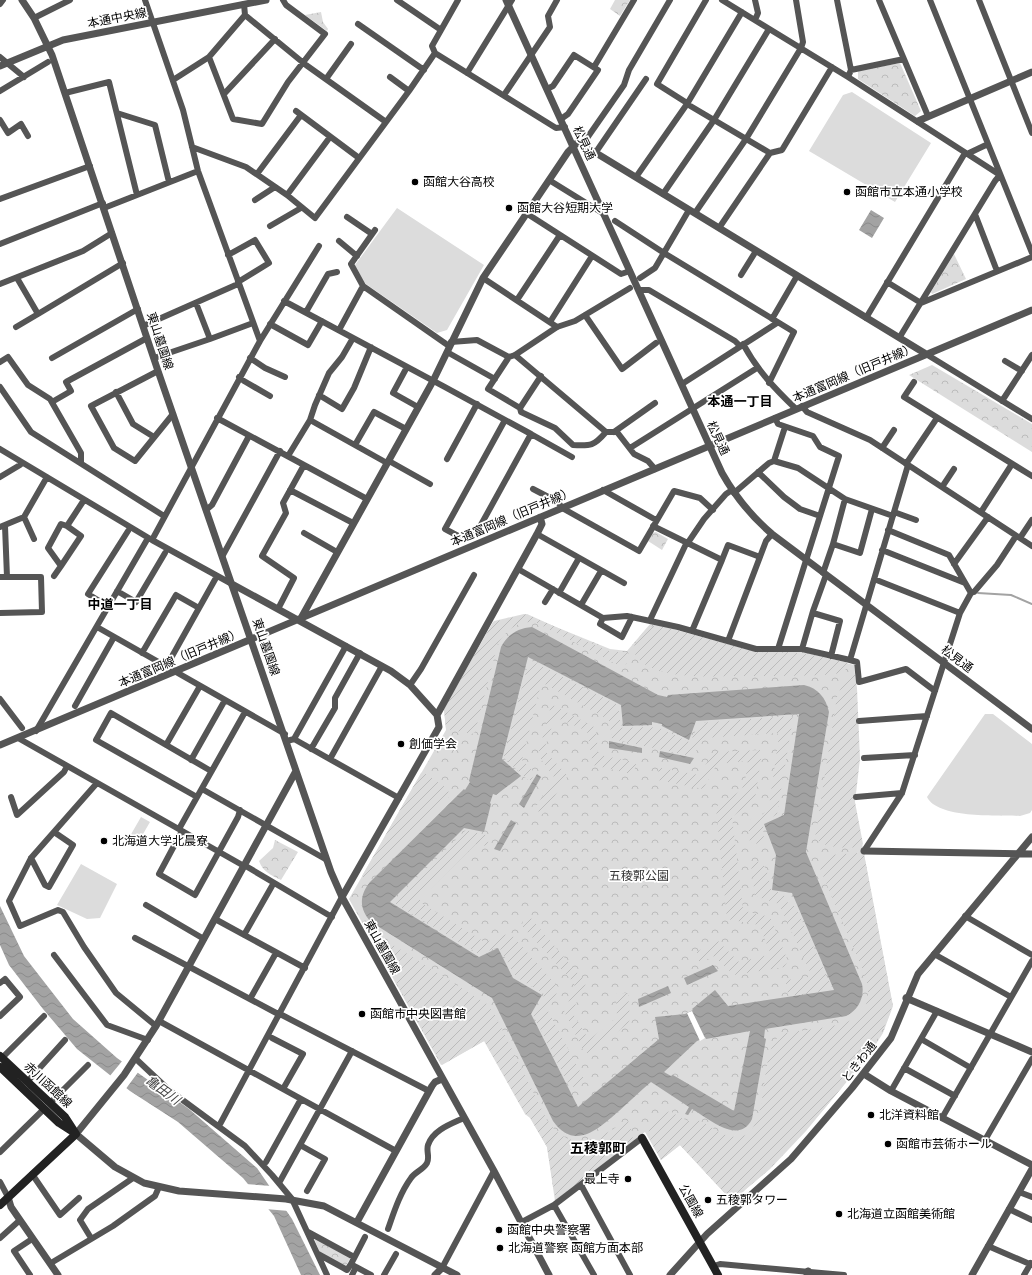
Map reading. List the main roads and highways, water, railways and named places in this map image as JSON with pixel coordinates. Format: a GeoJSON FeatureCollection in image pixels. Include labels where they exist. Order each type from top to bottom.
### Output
{"type":"FeatureCollection","features":[{"type":"Feature","properties":{"kind":"main road","name":"赤川函館線"},"geometry":{"type":"LineString","coordinates":[[0,1205],[76,1134],[60,1123],[27,1082],[1,1057]]}},
{"type":"Feature","properties":{"kind":"main road","name":"赤川函館線"},"geometry":{"type":"LineString","coordinates":[[0,1067],[47,1106]]}},
{"type":"Feature","properties":{"kind":"main road","name":"公園線"},"geometry":{"type":"LineString","coordinates":[[642,1138],[718,1275]]}},
{"type":"Feature","properties":{"kind":"water"},"geometry":{"type":"Polygon","coordinates":[[[871,210],[884,218],[872,238],[859,230],[871,210]]]}},
{"type":"Feature","properties":{"kind":"water"},"geometry":{"type":"Polygon","coordinates":[[[532,627],[658,695],[667,697],[668,695],[804,685],[809,686],[821,694],[826,702],[829,712],[806,852],[862,984],[863,989],[861,999],[854,1011],[846,1016],[765,1029],[764,1038],[766,1039],[752,1119],[746,1127],[739,1130],[723,1128],[692,1109],[688,1115],[685,1114],[689,1107],[651,1082],[611,1118],[595,1130],[578,1136],[570,1135],[561,1130],[553,1121],[492,998],[371,922],[364,912],[362,897],[370,882],[464,789],[465,790],[470,782],[501,647],[506,639],[514,633],[522,629],[532,627]],[[528,657],[502,759],[521,776],[496,795],[493,794],[484,832],[464,828],[390,902],[479,957],[498,948],[513,978],[542,995],[531,1014],[578,1107],[659,1039],[655,1017],[685,1014],[693,1010],[692,1009],[715,990],[728,1006],[834,990],[792,893],[772,890],[776,855],[764,824],[784,815],[799,714],[696,721],[689,740],[662,726],[662,724],[652,722],[652,725],[623,726],[621,705],[528,657]],[[750,1031],[706,1039],[705,1037],[697,1041],[664,1072],[671,1076],[673,1075],[734,1111],[750,1031]]]}},
{"type":"Feature","properties":{"kind":"water"},"geometry":{"type":"Polygon","coordinates":[[[609,741],[642,748],[642,753],[609,748],[609,741]]]}},
{"type":"Feature","properties":{"kind":"water"},"geometry":{"type":"Polygon","coordinates":[[[660,751],[694,758],[690,764],[659,757],[660,751]]]}},
{"type":"Feature","properties":{"kind":"water"},"geometry":{"type":"Polygon","coordinates":[[[537,774],[541,777],[524,808],[519,804],[537,774]]]}},
{"type":"Feature","properties":{"kind":"water"},"geometry":{"type":"Polygon","coordinates":[[[511,820],[516,823],[500,851],[494,849],[511,820]]]}},
{"type":"Feature","properties":{"kind":"water"},"geometry":{"type":"Polygon","coordinates":[[[0,906],[24,956],[73,1019],[117,1058],[189,1109],[257,1168],[292,1219],[320,1275],[301,1275],[274,1216],[243,1178],[178,1122],[130,1091],[77,1049],[43,1009],[9,965],[0,945],[0,906]]]}},
{"type":"Feature","properties":{"kind":"water"},"geometry":{"type":"Polygon","coordinates":[[[713,965],[718,971],[687,985],[684,978],[713,965]]]}},
{"type":"Feature","properties":{"kind":"water"},"geometry":{"type":"Polygon","coordinates":[[[668,986],[671,993],[639,1007],[638,999],[668,986]]]}},
{"type":"Feature","properties":{"kind":"waterway"},"geometry":{"type":"LineString","coordinates":[[978,593],[1011,595],[1032,604]]}},
{"type":"Feature","properties":{"kind":"place","name":"函館大谷高校"},"geometry":{"type":"Point","coordinates":[415,182]}},
{"type":"Feature","properties":{"kind":"place","name":"函館市立本通小学校"},"geometry":{"type":"Point","coordinates":[847,192]}},
{"type":"Feature","properties":{"kind":"place","name":"函館大谷短期大学"},"geometry":{"type":"Point","coordinates":[509,208]}},
{"type":"Feature","properties":{"kind":"place","name":"創価学会"},"geometry":{"type":"Point","coordinates":[401,744]}},
{"type":"Feature","properties":{"kind":"place","name":"北海道大学北晨寮"},"geometry":{"type":"Point","coordinates":[104,841]}},
{"type":"Feature","properties":{"kind":"place","name":"函館市中央図書館"},"geometry":{"type":"Point","coordinates":[362,1014]}},
{"type":"Feature","properties":{"kind":"place","name":"北洋資料館"},"geometry":{"type":"Point","coordinates":[871,1115]}},
{"type":"Feature","properties":{"kind":"place","name":"函館市芸術ホール"},"geometry":{"type":"Point","coordinates":[888,1144]}},
{"type":"Feature","properties":{"kind":"place","name":"最上寺"},"geometry":{"type":"Point","coordinates":[628,1179]}},
{"type":"Feature","properties":{"kind":"place","name":"五稜郭タワー"},"geometry":{"type":"Point","coordinates":[708,1200]}},
{"type":"Feature","properties":{"kind":"place","name":"北海道立函館美術館"},"geometry":{"type":"Point","coordinates":[839,1214]}},
{"type":"Feature","properties":{"kind":"place","name":"函館中央警察署"},"geometry":{"type":"Point","coordinates":[499,1230]}},
{"type":"Feature","properties":{"kind":"place","name":"北海道警察 函館方面本部"},"geometry":{"type":"Point","coordinates":[500,1248]}},
{"type":"Feature","properties":{"kind":"district","name":"本通一丁目"},"geometry":{"type":"Point","coordinates":[740,401]}},
{"type":"Feature","properties":{"kind":"district","name":"中道一丁目"},"geometry":{"type":"Point","coordinates":[120,604]}},
{"type":"Feature","properties":{"kind":"district","name":"五稜郭町"},"geometry":{"type":"Point","coordinates":[598,1148]}},
{"type":"Feature","properties":{"kind":"park label","name":"五稜郭公園"},"geometry":{"type":"Point","coordinates":[639,876]}},
{"type":"Feature","properties":{"kind":"water label","name":"亀田川"},"geometry":{"type":"Point","coordinates":[163,1090]}}]}
